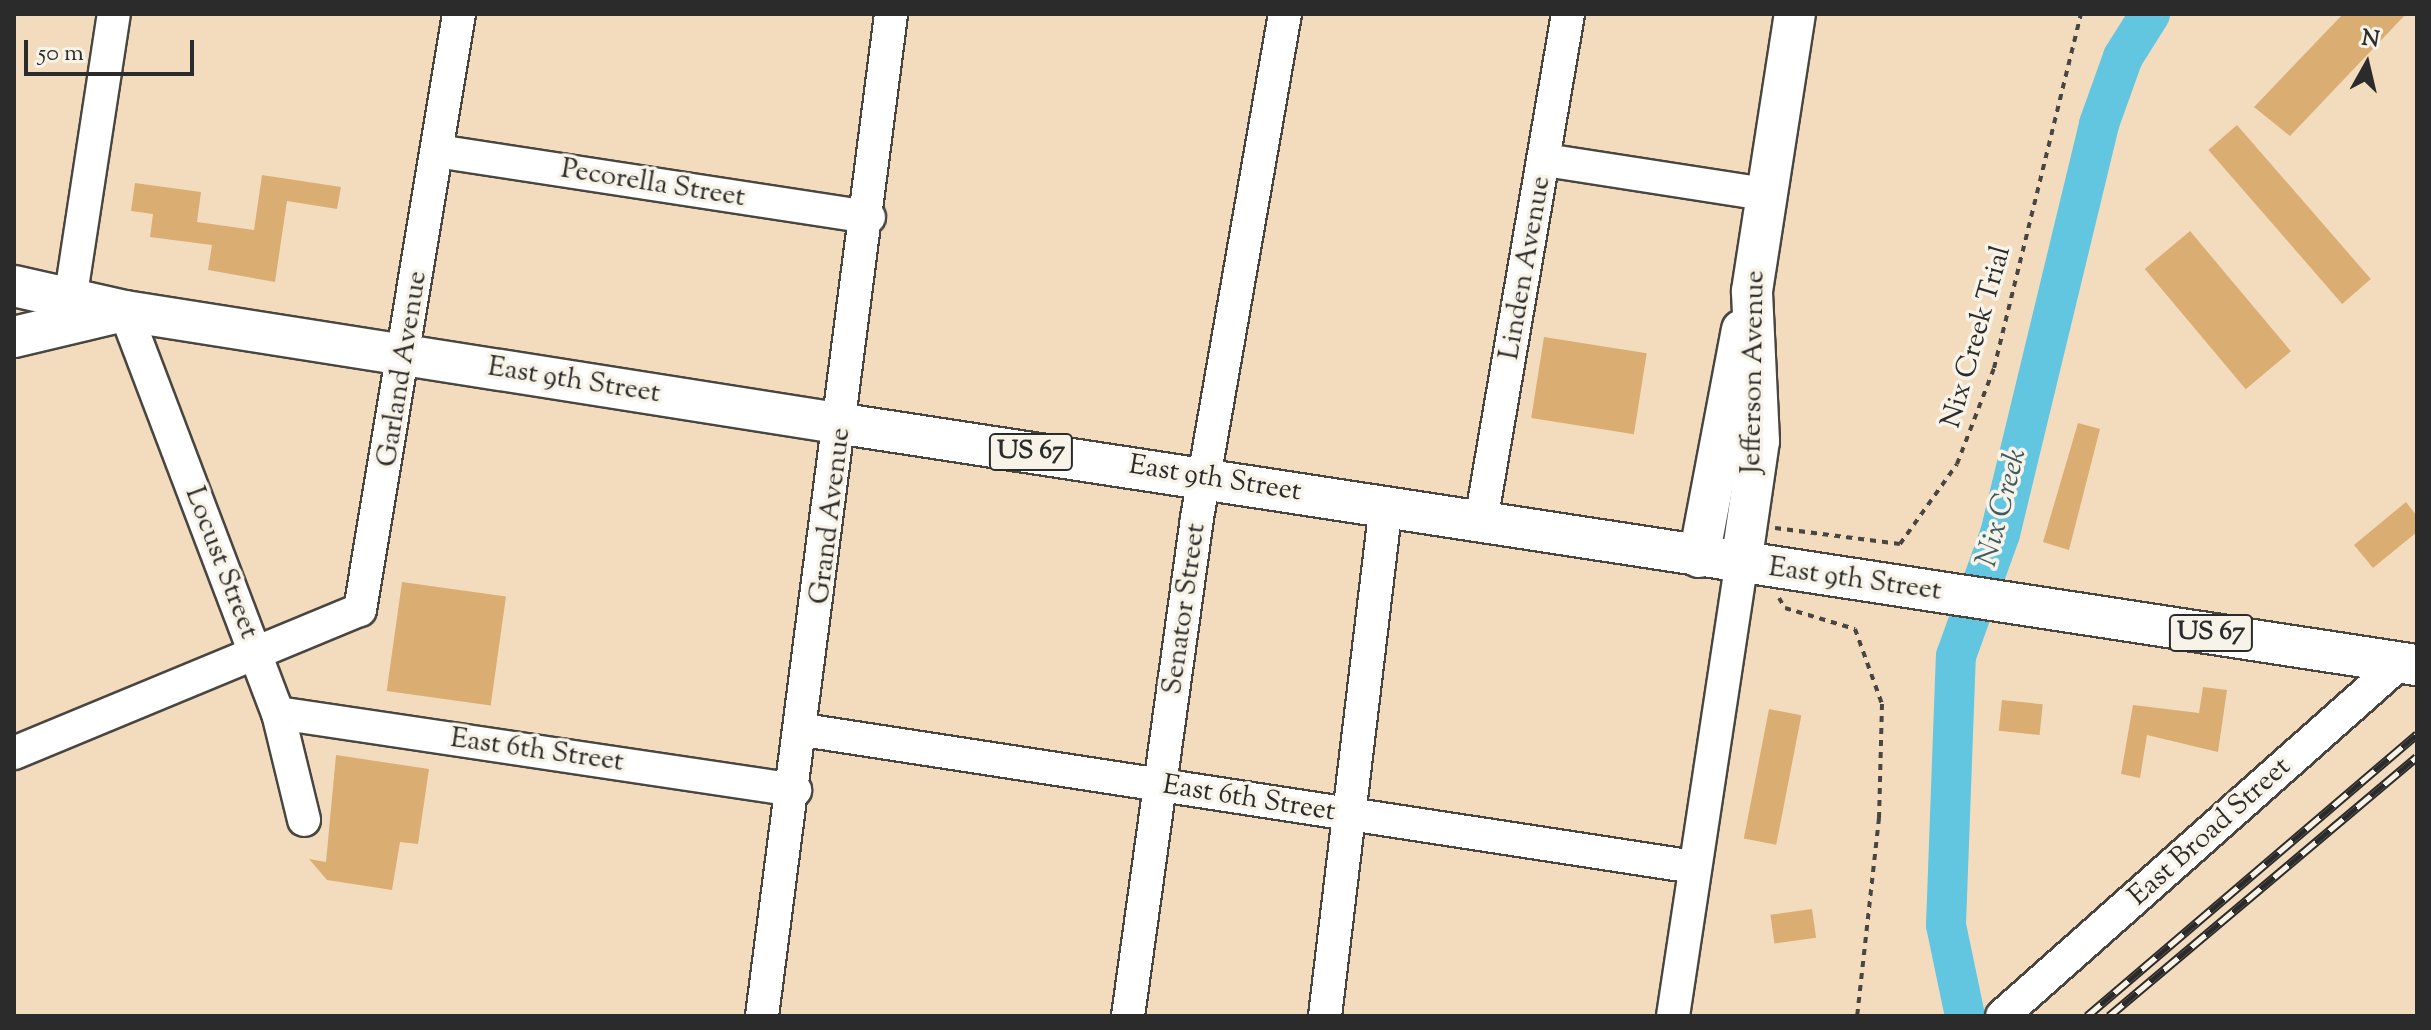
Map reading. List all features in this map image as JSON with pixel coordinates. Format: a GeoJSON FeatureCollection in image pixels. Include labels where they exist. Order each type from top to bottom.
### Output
{"type":"FeatureCollection","features":[{"type":"Feature","properties":{"kind":"main road","name":"Jefferson Avenue"},"geometry":{"type":"LineString","coordinates":[[1741,564],[1759,441],[1752,291],[1795,14]]}},
{"type":"Feature","properties":{"kind":"main road","name":"East 9th Street"},"geometry":{"type":"LineString","coordinates":[[14,286],[71,294],[125,311],[843,424],[1210,477],[1741,564],[2411,659]]}},
{"type":"Feature","properties":{"kind":"main road"},"geometry":{"type":"LineString","coordinates":[[1699,557],[1752,291]]}},
{"type":"Feature","properties":{"kind":"main road","name":"US 67"},"geometry":{"type":"LineString","coordinates":[[14,337],[125,311]]}},
{"type":"Feature","properties":{"kind":"street"},"geometry":{"type":"LineString","coordinates":[[71,294],[114,14]]}},
{"type":"Feature","properties":{"kind":"street","name":"Garland Avenue"},"geometry":{"type":"LineString","coordinates":[[256,654],[360,610],[406,354],[459,14]]}},
{"type":"Feature","properties":{"kind":"street","name":"Senator Street"},"geometry":{"type":"LineString","coordinates":[[1128,1016],[1197,518],[1210,477],[1285,14]]}},
{"type":"Feature","properties":{"kind":"street","name":"Linden Avenue"},"geometry":{"type":"LineString","coordinates":[[1481,521],[1568,14]]}},
{"type":"Feature","properties":{"kind":"street","name":"Grand Avenue"},"geometry":{"type":"LineString","coordinates":[[762,1016],[795,790],[869,217],[883,15]]}},
{"type":"Feature","properties":{"kind":"street","name":"Pecorella Street"},"geometry":{"type":"LineString","coordinates":[[437,151],[869,217]]}},
{"type":"Feature","properties":{"kind":"street"},"geometry":{"type":"LineString","coordinates":[[1545,160],[1765,194]]}},
{"type":"Feature","properties":{"kind":"street","name":"Locust Street"},"geometry":{"type":"LineString","coordinates":[[125,311],[278,713],[304,820]]}},
{"type":"Feature","properties":{"kind":"street"},"geometry":{"type":"LineString","coordinates":[[1325,1016],[1352,815],[1386,505]]}},
{"type":"Feature","properties":{"kind":"street","name":"Jefferson Avenue"},"geometry":{"type":"LineString","coordinates":[[1673,1016],[1741,564]]}},
{"type":"Feature","properties":{"kind":"street"},"geometry":{"type":"LineString","coordinates":[[14,753],[256,654]]}},
{"type":"Feature","properties":{"kind":"street","name":"East Broad Street"},"geometry":{"type":"LineString","coordinates":[[2002,1016],[2411,659]]}},
{"type":"Feature","properties":{"kind":"street","name":"East 6th Street"},"geometry":{"type":"LineString","coordinates":[[278,713],[795,790]]}},
{"type":"Feature","properties":{"kind":"street","name":"East 6th Street"},"geometry":{"type":"LineString","coordinates":[[803,730],[1694,867]]}},
{"type":"Feature","properties":{"kind":"path","name":"Nix Creek Trial"},"geometry":{"type":"LineString","coordinates":[[1788,530],[1900,544],[1957,464],[1994,368],[2081,14]]}},
{"type":"Feature","properties":{"kind":"path"},"geometry":{"type":"LineString","coordinates":[[1779,595],[1785,608],[1855,629],[1882,704],[1879,818],[1857,1016]]}},
{"type":"Feature","properties":{"kind":"building"},"geometry":{"type":"Polygon","coordinates":[[[2343,14],[2406,14],[2290,136],[2254,107],[2343,14]]]}},
{"type":"Feature","properties":{"kind":"building"},"geometry":{"type":"Polygon","coordinates":[[[2237,125],[2371,279],[2342,304],[2208,150],[2237,125]]]}},
{"type":"Feature","properties":{"kind":"building"},"geometry":{"type":"Polygon","coordinates":[[[262,175],[341,187],[337,209],[287,201],[275,282],[208,270],[212,245],[150,237],[153,214],[131,211],[135,183],[201,192],[197,222],[254,230],[262,175]]]}},
{"type":"Feature","properties":{"kind":"building"},"geometry":{"type":"Polygon","coordinates":[[[2190,231],[2291,351],[2246,389],[2145,269],[2190,231]]]}},
{"type":"Feature","properties":{"kind":"building"},"geometry":{"type":"Polygon","coordinates":[[[1544,337],[1647,353],[1634,434],[1531,418],[1544,337]]]}},
{"type":"Feature","properties":{"kind":"building"},"geometry":{"type":"Polygon","coordinates":[[[2078,423],[2100,429],[2069,550],[2043,542],[2078,423]]]}},
{"type":"Feature","properties":{"kind":"building"},"geometry":{"type":"Polygon","coordinates":[[[2406,502],[2417,516],[2417,532],[2373,568],[2354,545],[2406,502]]]}},
{"type":"Feature","properties":{"kind":"building"},"geometry":{"type":"Polygon","coordinates":[[[402,582],[506,597],[491,706],[387,691],[402,582]]]}},
{"type":"Feature","properties":{"kind":"building"},"geometry":{"type":"Polygon","coordinates":[[[2203,687],[2227,690],[2218,752],[2147,735],[2140,778],[2121,774],[2133,705],[2199,713],[2203,687]]]}},
{"type":"Feature","properties":{"kind":"building"},"geometry":{"type":"Polygon","coordinates":[[[2002,700],[2043,704],[2040,735],[1999,731],[2002,700]]]}},
{"type":"Feature","properties":{"kind":"building"},"geometry":{"type":"Polygon","coordinates":[[[1769,709],[1801,715],[1776,845],[1744,839],[1769,709]]]}},
{"type":"Feature","properties":{"kind":"building"},"geometry":{"type":"Polygon","coordinates":[[[336,755],[429,769],[418,844],[400,842],[392,890],[327,880],[309,859],[326,862],[336,755]]]}},
{"type":"Feature","properties":{"kind":"building"},"geometry":{"type":"Polygon","coordinates":[[[1812,909],[1816,938],[1774,944],[1770,915],[1812,909]]]}},
{"type":"Feature","properties":{"kind":"waterway","name":"Nix Creek"},"geometry":{"type":"LineString","coordinates":[[1965,1016],[1946,925],[1956,656],[2000,534],[2099,124],[2123,57],[2150,14]]}},
{"type":"Feature","properties":{"kind":"railway"},"geometry":{"type":"LineString","coordinates":[[2087,1016],[2417,734]]}},
{"type":"Feature","properties":{"kind":"railway"},"geometry":{"type":"LineString","coordinates":[[2109,1016],[2417,757]]}}]}
